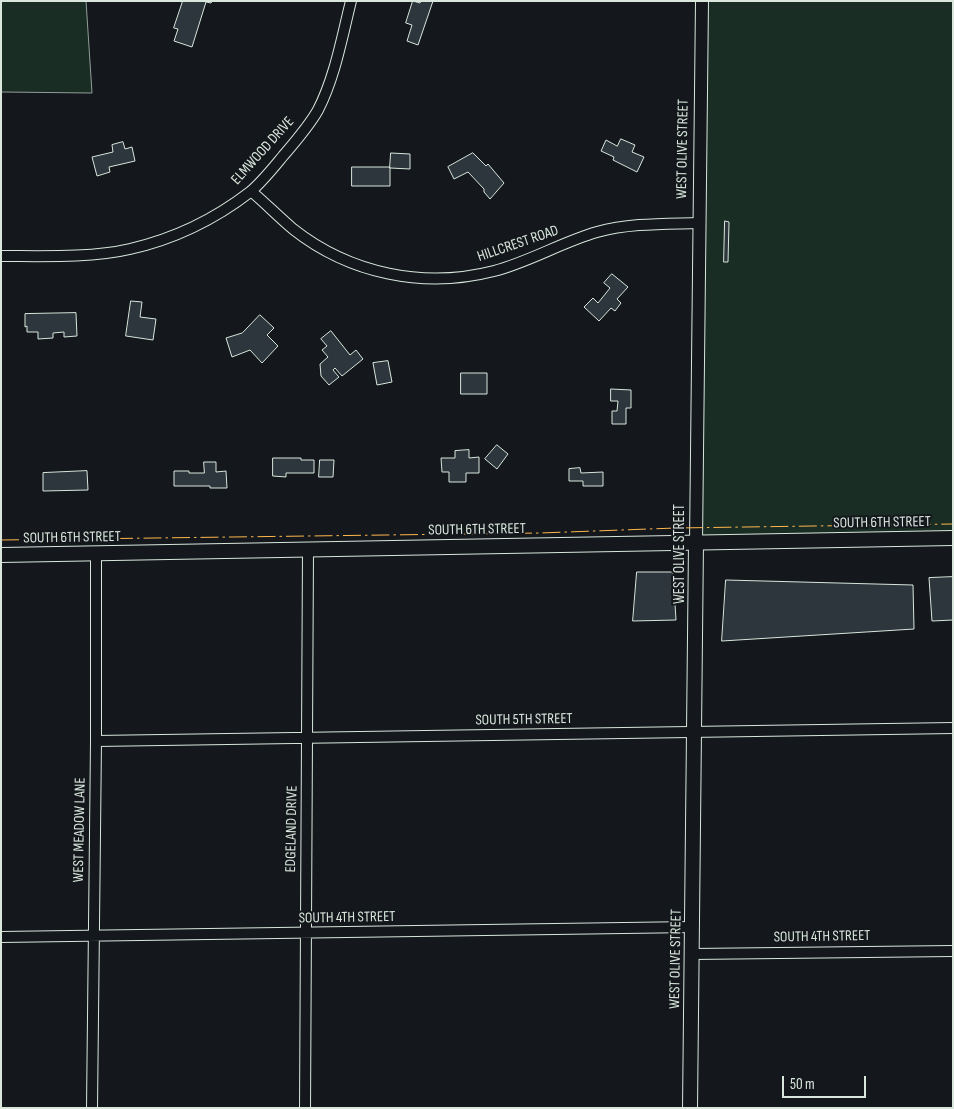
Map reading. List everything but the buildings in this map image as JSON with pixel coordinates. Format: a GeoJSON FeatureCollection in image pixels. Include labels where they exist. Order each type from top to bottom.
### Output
{"type":"FeatureCollection","features":[{"type":"Feature","properties":{"kind":"main road","name":"SOUTH 6TH STREET"},"geometry":{"type":"LineString","coordinates":[[1,555],[953,538]]}},
{"type":"Feature","properties":{"kind":"main road","name":"WEST OLIVE STREET"},"geometry":{"type":"LineString","coordinates":[[690,1108],[696,542]]}},
{"type":"Feature","properties":{"kind":"street","name":"ELMWOOD DRIVE"},"geometry":{"type":"LineString","coordinates":[[1,256],[70,255],[129,250],[163,240],[190,229],[216,215],[251,191],[292,145],[318,111],[332,75],[351,1]]}},
{"type":"Feature","properties":{"kind":"street","name":"WEST OLIVE STREET"},"geometry":{"type":"LineString","coordinates":[[696,542],[698,223],[702,1]]}},
{"type":"Feature","properties":{"kind":"street","name":"HILLCREST ROAD"},"geometry":{"type":"LineString","coordinates":[[251,191],[293,229],[338,257],[372,270],[397,276],[422,278],[440,279],[495,271],[596,232],[619,227],[698,223]]}},
{"type":"Feature","properties":{"kind":"street","name":"EDGELAND DRIVE"},"geometry":{"type":"LineString","coordinates":[[305,1108],[308,551]]}},
{"type":"Feature","properties":{"kind":"street","name":"WEST MEADOW LANE"},"geometry":{"type":"LineString","coordinates":[[92,1108],[96,553]]}},
{"type":"Feature","properties":{"kind":"street","name":"SOUTH 5TH STREET"},"geometry":{"type":"LineString","coordinates":[[96,741],[953,728]]}},
{"type":"Feature","properties":{"kind":"street","name":"SOUTH 4TH STREET"},"geometry":{"type":"LineString","coordinates":[[1,937],[306,934],[693,926]]}},
{"type":"Feature","properties":{"kind":"street","name":"SOUTH 4TH STREET"},"geometry":{"type":"LineString","coordinates":[[692,954],[953,951]]}},
{"type":"Feature","properties":{"kind":"green space"},"geometry":{"type":"Polygon","coordinates":[[[1,1],[86,1],[92,93],[1,92],[1,1]]]}},
{"type":"Feature","properties":{"kind":"green space"},"geometry":{"type":"Polygon","coordinates":[[[702,1],[953,1],[953,532],[696,542],[702,1]]]}},
{"type":"Feature","properties":{"kind":"power"},"geometry":{"type":"LineString","coordinates":[[1,540],[540,533],[676,528],[953,524]]}}]}
